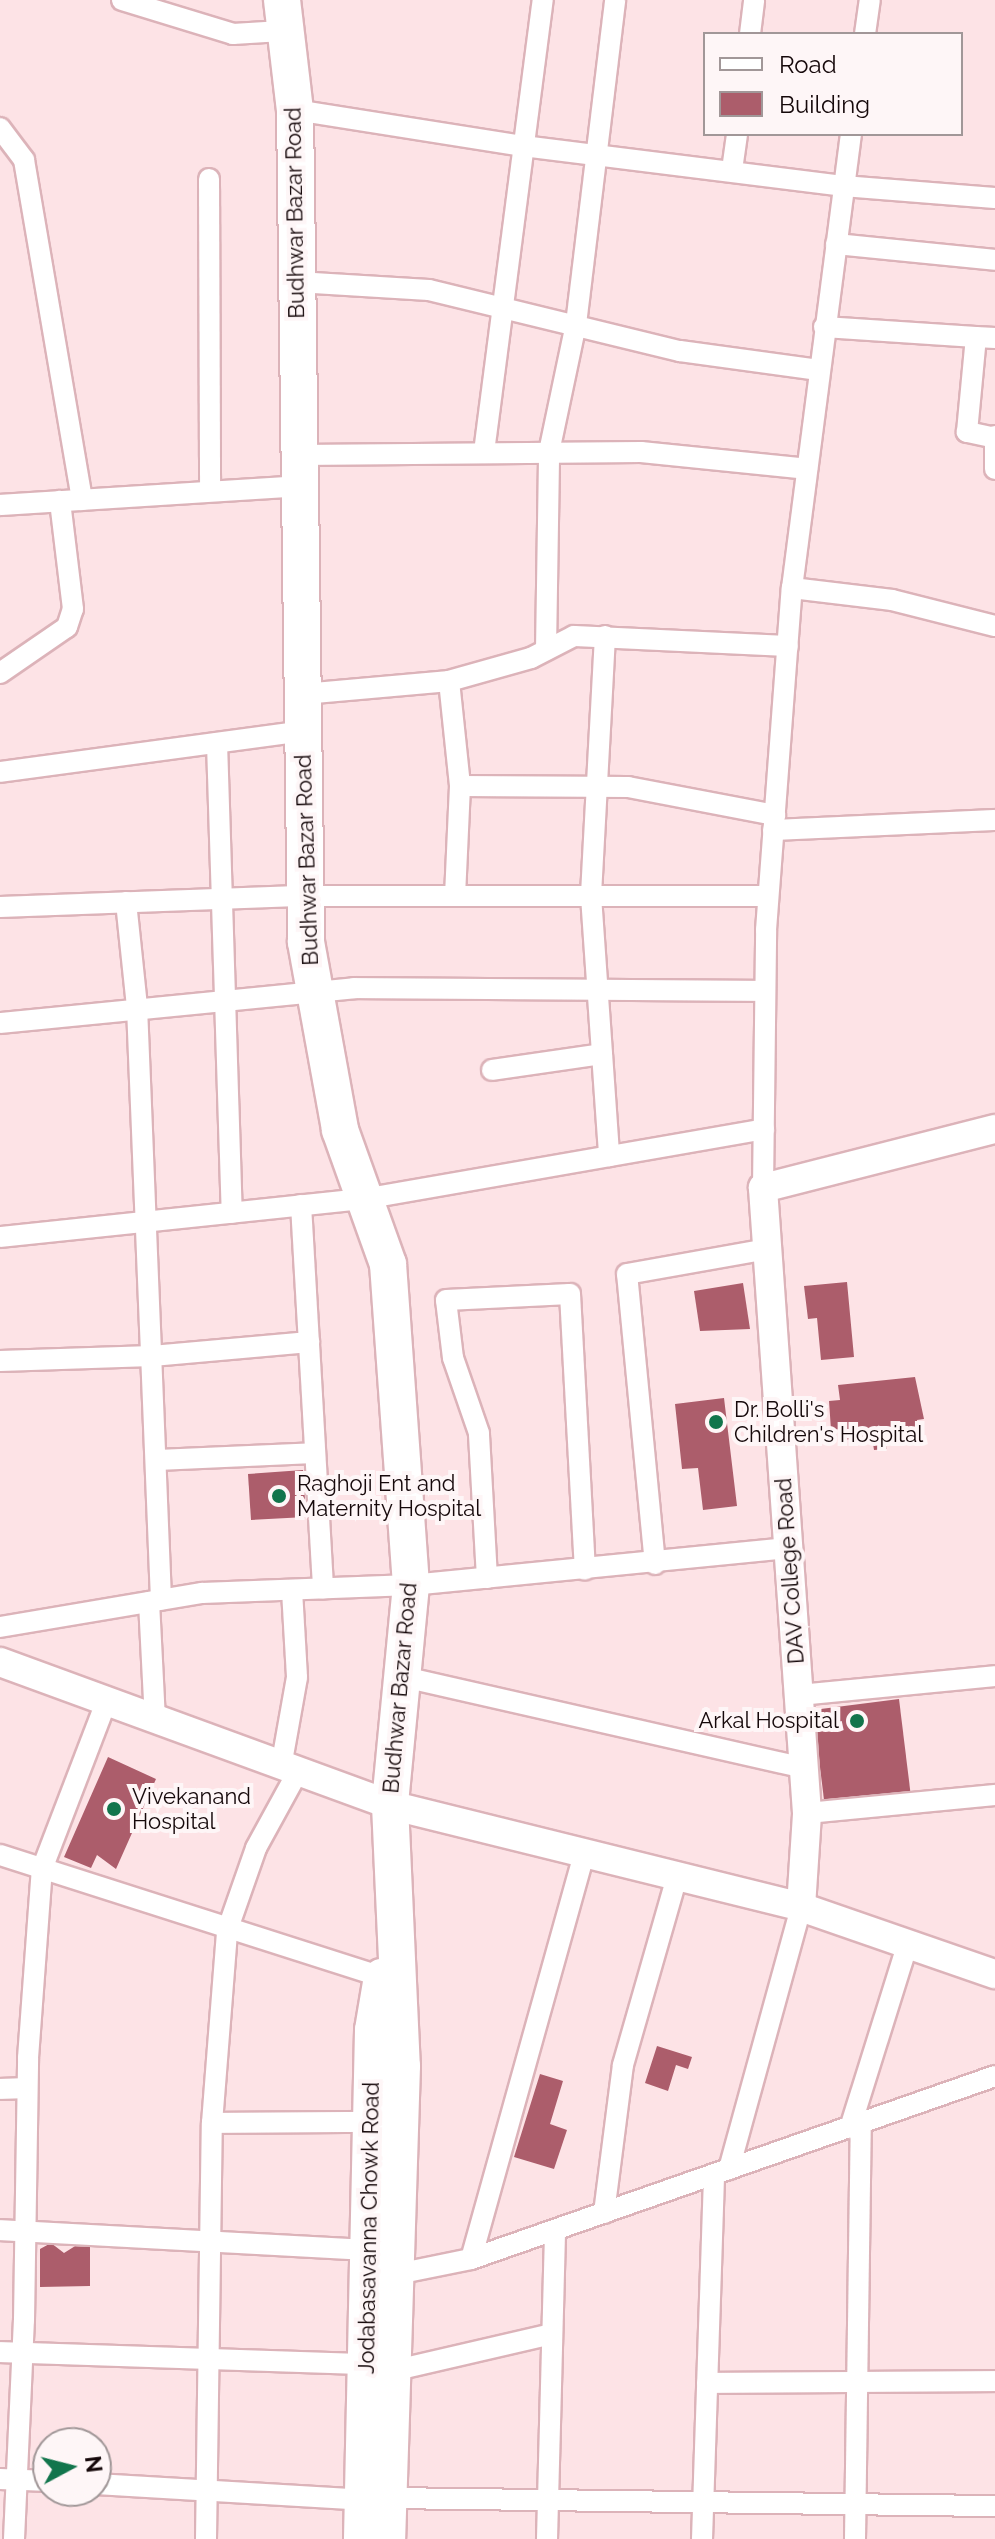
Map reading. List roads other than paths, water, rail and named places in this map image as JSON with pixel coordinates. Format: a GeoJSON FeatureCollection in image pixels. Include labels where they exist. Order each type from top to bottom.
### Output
{"type":"FeatureCollection","features":[{"type":"Feature","properties":{"kind":"highway","name":"Budhwar Bazar Road"},"geometry":{"type":"LineString","coordinates":[[282,16],[295,110],[305,896],[314,992],[340,1130],[388,1264],[411,1585],[390,1805]]}},
{"type":"Feature","properties":{"kind":"highway","name":"Jodabasavanna Chowk Road"},"geometry":{"type":"LineString","coordinates":[[387,2539],[376,2499],[379,2367],[384,2262],[402,2066],[392,1918],[390,1805]]}},
{"type":"Feature","properties":{"kind":"highway","name":"Jodabasavanna Chowk Road"},"geometry":{"type":"LineString","coordinates":[[384,2262],[372,2122],[373,2030],[392,1918]]}},
{"type":"Feature","properties":{"kind":"highway","name":"Jodabasavanna Chowk Road"},"geometry":{"type":"LineString","coordinates":[[362,2539],[376,2499]]}},
{"type":"Feature","properties":{"kind":"street"},"geometry":{"type":"LineString","coordinates":[[122,0],[233,34],[282,16]]}},
{"type":"Feature","properties":{"kind":"street"},"geometry":{"type":"LineString","coordinates":[[484,452],[543,0]]}},
{"type":"Feature","properties":{"kind":"street"},"geometry":{"type":"LineString","coordinates":[[546,650],[549,452],[576,324],[615,0]]}},
{"type":"Feature","properties":{"kind":"street"},"geometry":{"type":"LineString","coordinates":[[750,32],[754,0]]}},
{"type":"Feature","properties":{"kind":"street"},"geometry":{"type":"LineString","coordinates":[[865,32],[870,0]]}},
{"type":"Feature","properties":{"kind":"street"},"geometry":{"type":"LineString","coordinates":[[295,110],[523,146],[597,152],[843,186],[995,198]]}},
{"type":"Feature","properties":{"kind":"street"},"geometry":{"type":"LineString","coordinates":[[0,128],[24,160],[82,500]]}},
{"type":"Feature","properties":{"kind":"street"},"geometry":{"type":"LineString","coordinates":[[732,170],[737,136]]}},
{"type":"Feature","properties":{"kind":"street"},"geometry":{"type":"LineString","coordinates":[[851,136],[792,588],[768,896],[763,1188],[995,1129]]}},
{"type":"Feature","properties":{"kind":"street"},"geometry":{"type":"LineString","coordinates":[[209,179],[210,491]]}},
{"type":"Feature","properties":{"kind":"street"},"geometry":{"type":"LineString","coordinates":[[836,244],[995,260]]}},
{"type":"Feature","properties":{"kind":"street"},"geometry":{"type":"LineString","coordinates":[[297,282],[429,290],[680,351],[819,370]]}},
{"type":"Feature","properties":{"kind":"street"},"geometry":{"type":"LineString","coordinates":[[824,327],[986,338],[967,432],[993,437],[995,469]]}},
{"type":"Feature","properties":{"kind":"street"},"geometry":{"type":"LineString","coordinates":[[0,505],[210,491],[299,470],[484,452],[641,452],[807,469]]}},
{"type":"Feature","properties":{"kind":"street"},"geometry":{"type":"LineString","coordinates":[[0,673],[67,627],[73,609],[60,501]]}},
{"type":"Feature","properties":{"kind":"street"},"geometry":{"type":"LineString","coordinates":[[792,588],[892,600],[995,626]]}},
{"type":"Feature","properties":{"kind":"street"},"geometry":{"type":"LineString","coordinates":[[303,694],[449,681],[546,650],[574,636],[788,646]]}},
{"type":"Feature","properties":{"kind":"street"},"geometry":{"type":"LineString","coordinates":[[605,636],[591,896],[609,1156]]}},
{"type":"Feature","properties":{"kind":"street"},"geometry":{"type":"LineString","coordinates":[[449,681],[460,786],[455,896]]}},
{"type":"Feature","properties":{"kind":"street"},"geometry":{"type":"LineString","coordinates":[[0,772],[302,731]]}},
{"type":"Feature","properties":{"kind":"street"},"geometry":{"type":"LineString","coordinates":[[217,743],[232,1213]]}},
{"type":"Feature","properties":{"kind":"street"},"geometry":{"type":"LineString","coordinates":[[460,786],[628,787],[774,822],[995,820]]}},
{"type":"Feature","properties":{"kind":"street"},"geometry":{"type":"LineString","coordinates":[[0,907],[305,896],[768,896]]}},
{"type":"Feature","properties":{"kind":"street"},"geometry":{"type":"LineString","coordinates":[[126,902],[137,1007],[156,1460],[155,1720]]}},
{"type":"Feature","properties":{"kind":"street"},"geometry":{"type":"LineString","coordinates":[[0,1023],[137,1007],[354,988],[765,991]]}},
{"type":"Feature","properties":{"kind":"street"},"geometry":{"type":"LineString","coordinates":[[492,1070],[602,1054]]}},
{"type":"Feature","properties":{"kind":"street"},"geometry":{"type":"LineString","coordinates":[[0,1237],[364,1199],[764,1129]]}},
{"type":"Feature","properties":{"kind":"street","name":"DAV College Road"},"geometry":{"type":"LineString","coordinates":[[763,1188],[807,1813],[801,1907]]}},
{"type":"Feature","properties":{"kind":"street"},"geometry":{"type":"LineString","coordinates":[[301,1205],[323,1588]]}},
{"type":"Feature","properties":{"kind":"street"},"geometry":{"type":"LineString","coordinates":[[655,1564],[627,1274],[767,1249]]}},
{"type":"Feature","properties":{"kind":"street"},"geometry":{"type":"LineString","coordinates":[[487,1578],[479,1433],[453,1358],[446,1300],[570,1294],[585,1570]]}},
{"type":"Feature","properties":{"kind":"street"},"geometry":{"type":"LineString","coordinates":[[0,1361],[152,1356],[309,1342]]}},
{"type":"Feature","properties":{"kind":"street"},"geometry":{"type":"LineString","coordinates":[[156,1460],[315,1453]]}},
{"type":"Feature","properties":{"kind":"street"},"geometry":{"type":"LineString","coordinates":[[0,1627],[155,1601],[323,1588],[411,1585],[655,1564],[788,1548]]}},
{"type":"Feature","properties":{"kind":"street"},"geometry":{"type":"LineString","coordinates":[[206,2539],[206,2360],[212,2123],[227,1931],[256,1848],[289,1770],[297,1677],[292,1590]]}},
{"type":"Feature","properties":{"kind":"street"},"geometry":{"type":"LineString","coordinates":[[0,1662],[390,1805],[801,1907],[995,1974]]}},
{"type":"Feature","properties":{"kind":"street"},"geometry":{"type":"LineString","coordinates":[[799,1695],[995,1676]]}},
{"type":"Feature","properties":{"kind":"street"},"geometry":{"type":"LineString","coordinates":[[404,1677],[804,1768]]}},
{"type":"Feature","properties":{"kind":"street"},"geometry":{"type":"LineString","coordinates":[[14,2539],[8,2479],[23,2353],[27,2088],[42,1869],[106,1702]]}},
{"type":"Feature","properties":{"kind":"street"},"geometry":{"type":"LineString","coordinates":[[807,1813],[995,1795]]}},
{"type":"Feature","properties":{"kind":"street"},"geometry":{"type":"LineString","coordinates":[[0,1855],[227,1931],[382,1977]]}},
{"type":"Feature","properties":{"kind":"street"},"geometry":{"type":"LineString","coordinates":[[471,2259],[584,1855]]}},
{"type":"Feature","properties":{"kind":"street"},"geometry":{"type":"LineString","coordinates":[[604,2213],[623,2065],[677,1877]]}},
{"type":"Feature","properties":{"kind":"street"},"geometry":{"type":"LineString","coordinates":[[702,2539],[707,2383],[722,2172],[801,1907]]}},
{"type":"Feature","properties":{"kind":"street"},"geometry":{"type":"LineString","coordinates":[[855,2539],[856,2126],[908,1943]]}},
{"type":"Feature","properties":{"kind":"street"},"geometry":{"type":"LineString","coordinates":[[0,2230],[209,2239],[384,2262],[471,2259],[995,2076]]}},
{"type":"Feature","properties":{"kind":"street"},"geometry":{"type":"LineString","coordinates":[[0,2089],[27,2088]]}},
{"type":"Feature","properties":{"kind":"street"},"geometry":{"type":"LineString","coordinates":[[212,2123],[372,2122]]}},
{"type":"Feature","properties":{"kind":"street"},"geometry":{"type":"LineString","coordinates":[[547,2539],[555,2230]]}},
{"type":"Feature","properties":{"kind":"street"},"geometry":{"type":"LineString","coordinates":[[0,2352],[379,2367],[552,2334]]}},
{"type":"Feature","properties":{"kind":"street"},"geometry":{"type":"LineString","coordinates":[[707,2383],[995,2381]]}},
{"type":"Feature","properties":{"kind":"street"},"geometry":{"type":"LineString","coordinates":[[8,2479],[32,2480]]}},
{"type":"Feature","properties":{"kind":"street"},"geometry":{"type":"LineString","coordinates":[[112,2485],[376,2499],[995,2506]]}},
{"type":"Feature","properties":{"kind":"place","name":"Dr. Bolli's Children's Hospital"},"geometry":{"type":"Point","coordinates":[716,1422]}},
{"type":"Feature","properties":{"kind":"place","name":"Raghoji Ent and Maternity Hospital"},"geometry":{"type":"Point","coordinates":[279,1496]}},
{"type":"Feature","properties":{"kind":"place","name":"Arkal Hospital"},"geometry":{"type":"Point","coordinates":[857,1721]}},
{"type":"Feature","properties":{"kind":"place","name":"Vivekanand Hospital"},"geometry":{"type":"Point","coordinates":[114,1809]}}]}
